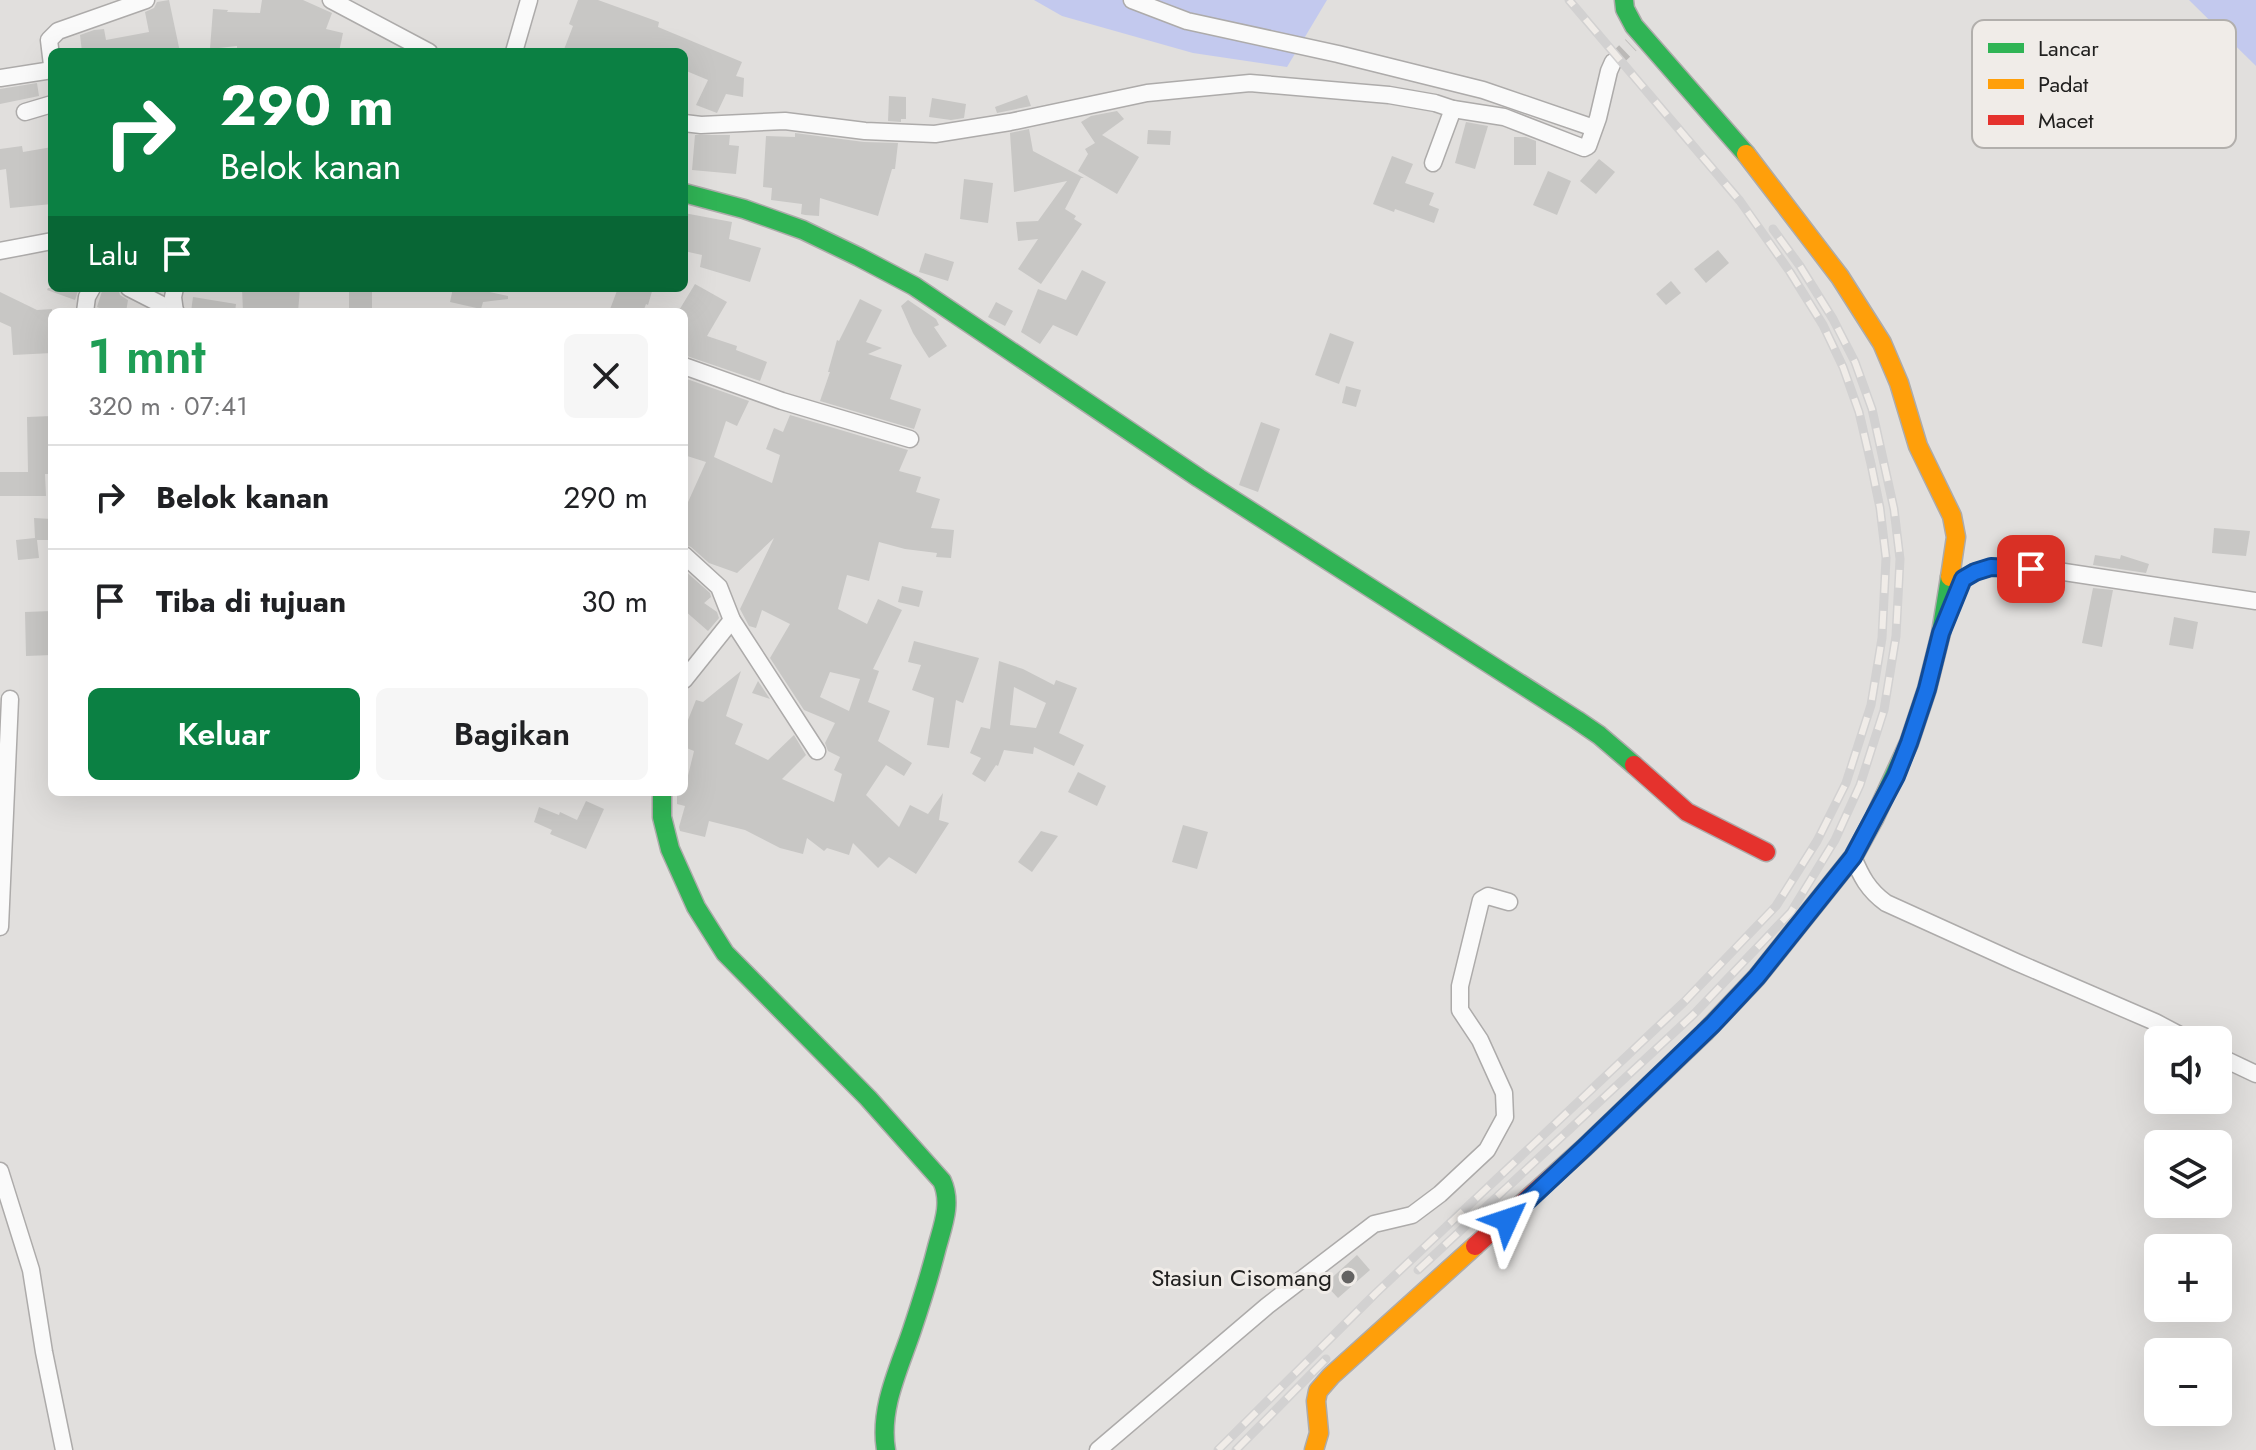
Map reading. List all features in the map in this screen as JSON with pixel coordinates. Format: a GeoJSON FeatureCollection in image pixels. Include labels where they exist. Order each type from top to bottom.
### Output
{"type":"FeatureCollection","features":[{"type":"Feature","properties":{"kind":"street"},"geometry":{"type":"LineString","coordinates":[[50,48],[49,40],[58,31],[146,0]]}},
{"type":"Feature","properties":{"kind":"street"},"geometry":{"type":"LineString","coordinates":[[331,0],[421,48]]}},
{"type":"Feature","properties":{"kind":"street"},"geometry":{"type":"LineString","coordinates":[[515,48],[529,0]]}},
{"type":"Feature","properties":{"kind":"street"},"geometry":{"type":"LineString","coordinates":[[1132,0],[1187,21],[1483,90],[1594,128]]}},
{"type":"Feature","properties":{"kind":"street"},"geometry":{"type":"LineString","coordinates":[[1314,1450],[1319,1433],[1318,1391],[1331,1376],[1562,1169],[1713,1024],[1757,977],[1853,857],[1896,776],[1909,743],[1941,633],[1956,537],[1952,516],[1918,446],[1899,383],[1882,343],[1840,277],[1757,167],[1638,42],[1624,0]]}},
{"type":"Feature","properties":{"kind":"street"},"geometry":{"type":"LineString","coordinates":[[688,123],[785,121],[865,131],[935,134],[1010,122],[1147,93],[1250,83],[1389,95],[1435,103],[1504,117],[1579,148],[1588,146],[1613,62]]}},
{"type":"Feature","properties":{"kind":"street"},"geometry":{"type":"LineString","coordinates":[[0,78],[48,69]]}},
{"type":"Feature","properties":{"kind":"street"},"geometry":{"type":"LineString","coordinates":[[25,112],[48,105]]}},
{"type":"Feature","properties":{"kind":"street"},"geometry":{"type":"LineString","coordinates":[[1433,163],[1453,109]]}},
{"type":"Feature","properties":{"kind":"street"},"geometry":{"type":"LineString","coordinates":[[688,194],[768,216],[854,254],[914,286],[1199,478],[1577,720],[1599,735],[1687,812],[1766,852]]}},
{"type":"Feature","properties":{"kind":"street"},"geometry":{"type":"LineString","coordinates":[[0,251],[48,242]]}},
{"type":"Feature","properties":{"kind":"street"},"geometry":{"type":"LineString","coordinates":[[137,292],[168,308]]}},
{"type":"Feature","properties":{"kind":"street"},"geometry":{"type":"LineString","coordinates":[[688,367],[782,401],[910,439]]}},
{"type":"Feature","properties":{"kind":"street"},"geometry":{"type":"LineString","coordinates":[[688,559],[719,587],[732,620],[817,751]]}},
{"type":"Feature","properties":{"kind":"street"},"geometry":{"type":"LineString","coordinates":[[1941,633],[1963,579],[1991,567],[2051,570],[2256,601]]}},
{"type":"Feature","properties":{"kind":"street"},"geometry":{"type":"LineString","coordinates":[[688,675],[732,620]]}},
{"type":"Feature","properties":{"kind":"street"},"geometry":{"type":"LineString","coordinates":[[0,927],[10,699]]}},
{"type":"Feature","properties":{"kind":"street"},"geometry":{"type":"LineString","coordinates":[[662,796],[662,817],[676,864],[713,938],[868,1098],[948,1191],[946,1213],[930,1276],[886,1412],[886,1450]]}},
{"type":"Feature","properties":{"kind":"street"},"geometry":{"type":"LineString","coordinates":[[1853,857],[1862,879],[1886,903],[2161,1026]]}},
{"type":"Feature","properties":{"kind":"street"},"geometry":{"type":"LineString","coordinates":[[1098,1450],[1291,1288],[1374,1224],[1412,1215],[1440,1194],[1487,1150],[1505,1117],[1504,1093],[1480,1040],[1460,1010],[1460,986],[1481,900],[1488,896],[1509,902]]}},
{"type":"Feature","properties":{"kind":"street"},"geometry":{"type":"LineString","coordinates":[[2232,1063],[2256,1074]]}},
{"type":"Feature","properties":{"kind":"street"},"geometry":{"type":"LineString","coordinates":[[0,1171],[31,1270],[64,1450]]}},
{"type":"Feature","properties":{"kind":"shaded area"},"geometry":{"type":"Polygon","coordinates":[[[1034,0],[1327,0],[1287,67],[1193,53],[1062,16],[1034,0]]]}},
{"type":"Feature","properties":{"kind":"shaded area"},"geometry":{"type":"Polygon","coordinates":[[[2189,0],[2256,0],[2256,66],[2236,46],[2236,20],[2209,20],[2189,0]]]}},
{"type":"Feature","properties":{"kind":"building"},"geometry":{"type":"Polygon","coordinates":[[[169,0],[179,48],[82,48],[80,35],[94,30],[104,29],[106,40],[149,32],[145,12],[154,8],[157,2],[169,0]]]}},
{"type":"Feature","properties":{"kind":"building"},"geometry":{"type":"Polygon","coordinates":[[[262,0],[303,0],[332,13],[326,29],[343,33],[340,48],[210,48],[213,9],[260,13],[262,0]]]}},
{"type":"Feature","properties":{"kind":"building"},"geometry":{"type":"Polygon","coordinates":[[[578,0],[598,0],[659,22],[658,27],[742,62],[736,76],[744,78],[743,97],[726,94],[717,113],[696,105],[708,80],[688,72],[688,48],[565,48],[573,26],[569,24],[578,0]]]}},
{"type":"Feature","properties":{"kind":"building"},"geometry":{"type":"Polygon","coordinates":[[[37,83],[39,96],[0,104],[0,89],[37,83]]]}},
{"type":"Feature","properties":{"kind":"building"},"geometry":{"type":"Polygon","coordinates":[[[1027,95],[1031,106],[997,113],[995,107],[1027,95]]]}},
{"type":"Feature","properties":{"kind":"building"},"geometry":{"type":"Polygon","coordinates":[[[889,96],[906,97],[906,119],[901,119],[901,122],[888,121],[889,96]]]}},
{"type":"Feature","properties":{"kind":"building"},"geometry":{"type":"Polygon","coordinates":[[[932,98],[966,104],[964,118],[929,117],[932,98]]]}},
{"type":"Feature","properties":{"kind":"building"},"geometry":{"type":"Polygon","coordinates":[[[1117,111],[1124,119],[1102,135],[1139,157],[1117,194],[1078,171],[1088,154],[1085,149],[1095,143],[1081,122],[1091,116],[1117,111]]]}},
{"type":"Feature","properties":{"kind":"building"},"geometry":{"type":"Polygon","coordinates":[[[1466,122],[1488,126],[1475,169],[1455,163],[1466,122]]]}},
{"type":"Feature","properties":{"kind":"building"},"geometry":{"type":"Polygon","coordinates":[[[1029,129],[1033,151],[1084,178],[1081,178],[1065,209],[1082,224],[1041,284],[1018,269],[1038,239],[1018,241],[1016,222],[1038,221],[1067,181],[1014,192],[1010,133],[1029,129]]]}},
{"type":"Feature","properties":{"kind":"building"},"geometry":{"type":"Polygon","coordinates":[[[1148,130],[1171,131],[1170,145],[1147,144],[1148,130]]]}},
{"type":"Feature","properties":{"kind":"building"},"geometry":{"type":"Polygon","coordinates":[[[795,133],[898,143],[895,169],[892,169],[878,216],[820,198],[819,216],[805,215],[801,214],[802,204],[771,200],[772,188],[763,187],[766,136],[795,137],[795,133]]]}},
{"type":"Feature","properties":{"kind":"building"},"geometry":{"type":"Polygon","coordinates":[[[695,135],[730,135],[729,145],[739,146],[736,174],[692,170],[695,135]]]}},
{"type":"Feature","properties":{"kind":"building"},"geometry":{"type":"Polygon","coordinates":[[[1514,137],[1536,141],[1536,165],[1514,165],[1514,137]]]}},
{"type":"Feature","properties":{"kind":"building"},"geometry":{"type":"Polygon","coordinates":[[[22,146],[23,152],[48,148],[48,204],[10,208],[6,169],[0,170],[0,149],[22,146]]]}},
{"type":"Feature","properties":{"kind":"building"},"geometry":{"type":"Polygon","coordinates":[[[1392,156],[1413,164],[1405,183],[1434,193],[1429,205],[1439,209],[1434,223],[1373,204],[1392,156]]]}},
{"type":"Feature","properties":{"kind":"building"},"geometry":{"type":"Polygon","coordinates":[[[1599,159],[1615,172],[1596,194],[1580,181],[1599,159]]]}},
{"type":"Feature","properties":{"kind":"building"},"geometry":{"type":"Polygon","coordinates":[[[1548,171],[1571,181],[1557,215],[1533,205],[1548,171]]]}},
{"type":"Feature","properties":{"kind":"building"},"geometry":{"type":"Polygon","coordinates":[[[964,179],[993,183],[988,223],[960,219],[964,179]]]}},
{"type":"Feature","properties":{"kind":"building"},"geometry":{"type":"Polygon","coordinates":[[[688,214],[732,222],[729,239],[761,248],[750,282],[700,267],[702,255],[688,252],[688,214]]]}},
{"type":"Feature","properties":{"kind":"building"},"geometry":{"type":"Polygon","coordinates":[[[1718,250],[1729,263],[1706,283],[1694,269],[1718,250]]]}},
{"type":"Feature","properties":{"kind":"building"},"geometry":{"type":"Polygon","coordinates":[[[925,253],[954,262],[948,281],[919,272],[925,253]]]}},
{"type":"Feature","properties":{"kind":"building"},"geometry":{"type":"Polygon","coordinates":[[[1082,270],[1106,282],[1077,336],[1053,325],[1040,344],[1021,332],[1038,289],[1066,300],[1082,270]]]}},
{"type":"Feature","properties":{"kind":"building"},"geometry":{"type":"Polygon","coordinates":[[[1671,281],[1681,293],[1666,305],[1656,294],[1671,281]]]}},
{"type":"Feature","properties":{"kind":"building"},"geometry":{"type":"Polygon","coordinates":[[[695,284],[727,302],[707,336],[737,346],[736,350],[767,362],[760,381],[688,356],[688,308],[680,308],[695,284]]]}},
{"type":"Feature","properties":{"kind":"building"},"geometry":{"type":"Polygon","coordinates":[[[0,292],[37,310],[48,309],[48,353],[13,355],[11,327],[0,322],[0,292]]]}},
{"type":"Feature","properties":{"kind":"building"},"geometry":{"type":"Polygon","coordinates":[[[53,292],[78,292],[75,300],[53,292]]]}},
{"type":"Feature","properties":{"kind":"building"},"geometry":{"type":"Polygon","coordinates":[[[102,292],[119,292],[128,300],[127,308],[97,307],[102,292]]]}},
{"type":"Feature","properties":{"kind":"building"},"geometry":{"type":"Polygon","coordinates":[[[242,292],[300,292],[298,308],[243,308],[242,292]]]}},
{"type":"Feature","properties":{"kind":"building"},"geometry":{"type":"Polygon","coordinates":[[[349,292],[372,292],[372,308],[349,308],[349,292]]]}},
{"type":"Feature","properties":{"kind":"building"},"geometry":{"type":"Polygon","coordinates":[[[452,292],[490,292],[508,296],[508,299],[483,302],[481,308],[450,302],[452,292]]]}},
{"type":"Feature","properties":{"kind":"building"},"geometry":{"type":"Polygon","coordinates":[[[616,292],[652,292],[644,308],[610,308],[616,292]]]}},
{"type":"Feature","properties":{"kind":"building"},"geometry":{"type":"Polygon","coordinates":[[[193,297],[236,304],[236,308],[192,308],[193,297]]]}},
{"type":"Feature","properties":{"kind":"building"},"geometry":{"type":"Polygon","coordinates":[[[860,299],[882,310],[866,342],[882,348],[868,354],[902,365],[890,399],[921,409],[914,429],[820,401],[837,340],[860,299]]]}},
{"type":"Feature","properties":{"kind":"building"},"geometry":{"type":"Polygon","coordinates":[[[908,300],[936,319],[939,325],[934,327],[947,346],[929,358],[901,306],[908,300]]]}},
{"type":"Feature","properties":{"kind":"building"},"geometry":{"type":"Polygon","coordinates":[[[996,302],[1013,311],[1005,326],[988,317],[996,302]]]}},
{"type":"Feature","properties":{"kind":"building"},"geometry":{"type":"Polygon","coordinates":[[[1330,333],[1354,342],[1339,384],[1315,375],[1330,333]]]}},
{"type":"Feature","properties":{"kind":"building"},"geometry":{"type":"Polygon","coordinates":[[[688,379],[749,401],[737,426],[726,421],[714,457],[772,483],[780,455],[766,449],[774,428],[783,432],[790,415],[908,450],[899,471],[921,477],[916,492],[940,499],[931,528],[954,530],[951,558],[879,542],[869,581],[847,575],[838,609],[867,624],[878,599],[902,610],[873,669],[879,671],[868,702],[890,711],[878,741],[912,763],[904,776],[886,765],[866,795],[899,827],[910,805],[928,814],[943,793],[939,820],[949,823],[916,874],[889,857],[878,868],[853,843],[849,855],[827,848],[824,851],[807,838],[803,854],[780,848],[745,830],[709,821],[705,837],[680,831],[685,806],[677,804],[677,796],[688,796],[688,776],[694,751],[688,749],[688,720],[696,700],[703,702],[741,671],[726,716],[743,724],[735,744],[768,760],[794,735],[806,755],[782,779],[834,802],[842,774],[834,770],[840,757],[828,751],[825,743],[835,723],[804,710],[770,658],[790,624],[762,610],[756,628],[749,626],[740,609],[774,538],[737,573],[709,563],[688,546],[688,502],[706,462],[688,456],[688,379]],[[830,672],[820,697],[849,711],[860,679],[830,672]]]}},
{"type":"Feature","properties":{"kind":"building"},"geometry":{"type":"Polygon","coordinates":[[[1346,386],[1361,390],[1356,407],[1342,403],[1346,386]]]}},
{"type":"Feature","properties":{"kind":"building"},"geometry":{"type":"Polygon","coordinates":[[[48,416],[46,496],[0,496],[0,472],[28,472],[27,417],[48,416]]]}},
{"type":"Feature","properties":{"kind":"building"},"geometry":{"type":"Polygon","coordinates":[[[1261,422],[1280,429],[1258,492],[1239,485],[1261,422]]]}},
{"type":"Feature","properties":{"kind":"building"},"geometry":{"type":"Polygon","coordinates":[[[34,518],[48,519],[48,540],[37,540],[39,558],[18,560],[16,540],[35,538],[34,518]]]}},
{"type":"Feature","properties":{"kind":"building"},"geometry":{"type":"Polygon","coordinates":[[[2214,528],[2250,531],[2246,556],[2212,553],[2214,528]]]}},
{"type":"Feature","properties":{"kind":"building"},"geometry":{"type":"Polygon","coordinates":[[[2095,555],[2120,559],[2121,555],[2149,564],[2146,573],[2093,565],[2095,555]]]}},
{"type":"Feature","properties":{"kind":"building"},"geometry":{"type":"Polygon","coordinates":[[[688,574],[710,593],[711,597],[704,603],[717,612],[719,618],[708,631],[688,614],[688,574]]]}},
{"type":"Feature","properties":{"kind":"building"},"geometry":{"type":"Polygon","coordinates":[[[902,586],[923,591],[919,607],[898,602],[902,586]]]}},
{"type":"Feature","properties":{"kind":"building"},"geometry":{"type":"Polygon","coordinates":[[[2093,588],[2113,590],[2102,647],[2082,643],[2093,588]]]}},
{"type":"Feature","properties":{"kind":"building"},"geometry":{"type":"Polygon","coordinates":[[[48,611],[48,655],[26,656],[25,612],[48,611]]]}},
{"type":"Feature","properties":{"kind":"building"},"geometry":{"type":"Polygon","coordinates":[[[2174,617],[2198,622],[2193,649],[2169,645],[2174,617]]]}},
{"type":"Feature","properties":{"kind":"building"},"geometry":{"type":"Polygon","coordinates":[[[914,641],[979,658],[963,703],[956,700],[949,748],[927,745],[934,698],[912,690],[921,665],[908,662],[914,641]]]}},
{"type":"Feature","properties":{"kind":"building"},"geometry":{"type":"Polygon","coordinates":[[[999,661],[1054,685],[1056,680],[1077,688],[1059,733],[1084,745],[1074,766],[1034,747],[1033,754],[1004,750],[998,766],[985,782],[972,774],[981,758],[970,753],[981,727],[990,729],[999,661]],[[1014,687],[1010,725],[1036,728],[1046,703],[1014,687]]]}},
{"type":"Feature","properties":{"kind":"building"},"geometry":{"type":"Polygon","coordinates":[[[758,681],[770,699],[752,693],[758,681]]]}},
{"type":"Feature","properties":{"kind":"building"},"geometry":{"type":"Polygon","coordinates":[[[1078,772],[1106,786],[1097,806],[1068,792],[1078,772]]]}},
{"type":"Feature","properties":{"kind":"building"},"geometry":{"type":"Polygon","coordinates":[[[586,801],[604,809],[586,849],[550,834],[552,830],[534,822],[539,807],[577,820],[586,801]]]}},
{"type":"Feature","properties":{"kind":"building"},"geometry":{"type":"Polygon","coordinates":[[[1183,825],[1208,832],[1197,869],[1172,862],[1183,825]]]}},
{"type":"Feature","properties":{"kind":"building"},"geometry":{"type":"Polygon","coordinates":[[[1041,831],[1058,836],[1032,872],[1018,862],[1041,831]]]}},
{"type":"Feature","properties":{"kind":"building","name":"Stasiun Cisomang"},"geometry":{"type":"Polygon","coordinates":[[[1357,1255],[1370,1270],[1338,1298],[1325,1284],[1357,1255]]]}},
{"type":"Feature","properties":{"kind":"tunnel"},"geometry":{"type":"LineString","coordinates":[[1613,62],[1631,45]]}},
{"type":"Feature","properties":{"kind":"railway"},"geometry":{"type":"LineString","coordinates":[[1218,1450],[1376,1293],[1684,1002],[1776,906],[1817,841],[1846,783],[1871,705],[1882,638],[1886,558],[1871,464],[1859,412],[1843,367],[1823,325],[1740,201],[1569,0]]}},
{"type":"Feature","properties":{"kind":"railway"},"geometry":{"type":"LineString","coordinates":[[1418,1270],[1694,1014],[1791,912],[1835,840],[1860,785],[1884,710],[1896,636],[1900,559],[1894,509],[1872,409],[1855,362],[1833,319],[1773,229]]}},
{"type":"Feature","properties":{"kind":"railway"},"geometry":{"type":"LineString","coordinates":[[1236,1450],[1326,1359]]}},
{"type":"Feature","properties":{"kind":"traffic: fast"},"geometry":{"type":"LineString","coordinates":[[1624,0],[1634,26],[1746,154]]}},
{"type":"Feature","properties":{"kind":"traffic: fast"},"geometry":{"type":"LineString","coordinates":[[688,194],[744,209],[803,230],[914,286],[1199,478],[1577,720],[1634,765]]}},
{"type":"Feature","properties":{"kind":"traffic: fast"},"geometry":{"type":"LineString","coordinates":[[1705,1032],[1757,977],[1853,857],[1874,819],[1909,743],[1927,689],[1941,633],[1950,577]]}},
{"type":"Feature","properties":{"kind":"traffic: fast"},"geometry":{"type":"LineString","coordinates":[[662,796],[662,817],[670,849],[696,907],[725,953],[868,1098],[942,1181],[945,1189],[946,1214],[942,1230],[888,1404],[886,1450]]}},
{"type":"Feature","properties":{"kind":"traffic: slow"},"geometry":{"type":"LineString","coordinates":[[1746,154],[1840,277],[1882,343],[1899,383],[1918,446],[1952,516],[1956,537],[1950,577]]}},
{"type":"Feature","properties":{"kind":"traffic: slow"},"geometry":{"type":"LineString","coordinates":[[1314,1450],[1319,1433],[1318,1391],[1475,1246]]}},
{"type":"Feature","properties":{"kind":"traffic: jam"},"geometry":{"type":"LineString","coordinates":[[1634,765],[1687,812],[1766,852]]}},
{"type":"Feature","properties":{"kind":"traffic: jam"},"geometry":{"type":"LineString","coordinates":[[1475,1246],[1584,1148],[1705,1032]]}},
{"type":"Feature","properties":{"kind":"place","name":"Stasiun Cisomang"},"geometry":{"type":"Point","coordinates":[1348,1277]}},
{"type":"Feature","properties":{"kind":"route"},"geometry":{"type":"LineString","coordinates":[[1507,1220],[1713,1024],[1757,977],[1853,857],[1896,776],[1927,689],[1941,633],[1963,579],[1991,567],[2031,569]]}}]}
